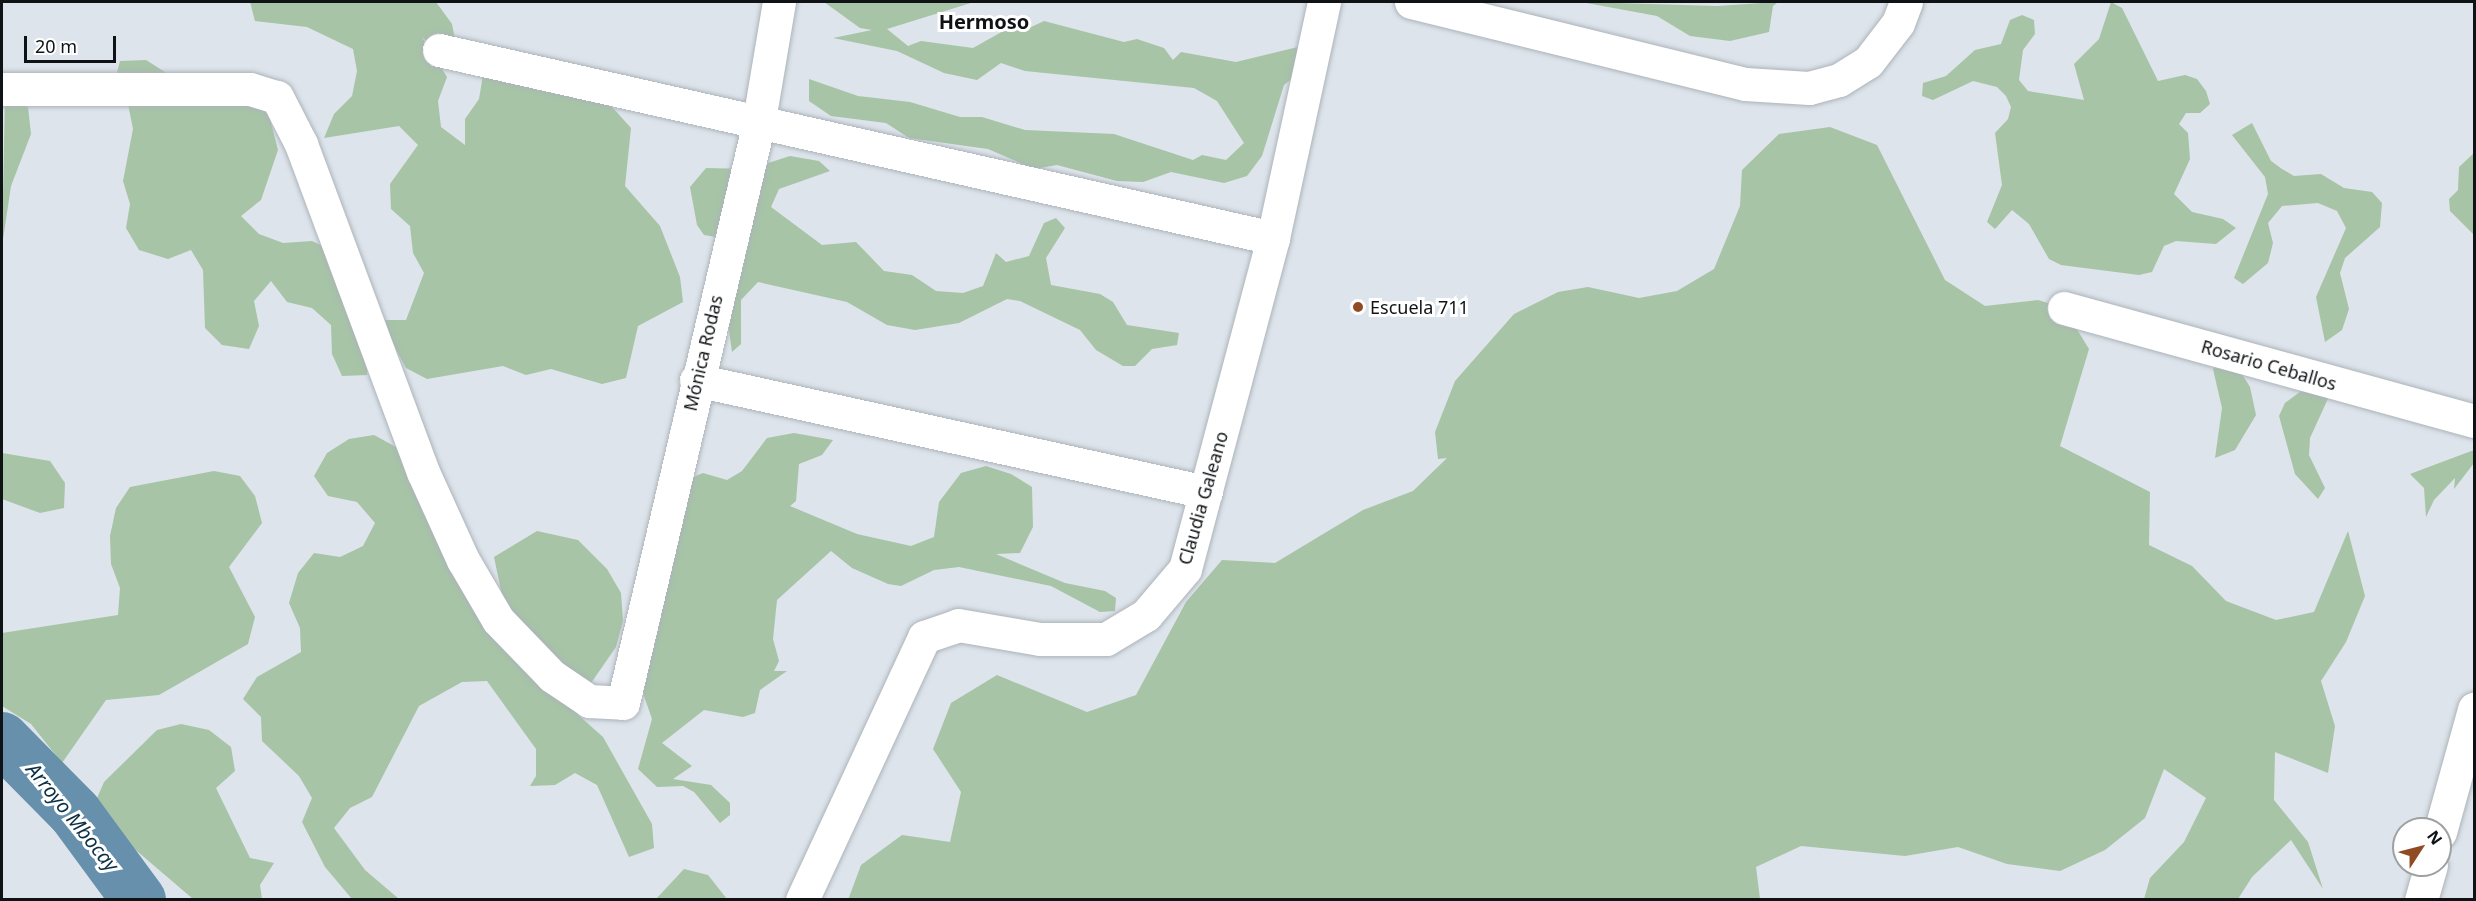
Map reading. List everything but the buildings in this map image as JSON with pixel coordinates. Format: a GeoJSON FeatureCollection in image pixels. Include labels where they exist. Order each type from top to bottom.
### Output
{"type":"FeatureCollection","features":[{"type":"Feature","properties":{"kind":"street","name":"Mónica Rodas"},"geometry":{"type":"LineString","coordinates":[[2,89],[250,89],[277,97],[301,144],[423,472],[469,570],[498,620],[552,676],[589,700],[623,703],[696,380],[758,126],[779,2]]}},
{"type":"Feature","properties":{"kind":"street","name":"Claudia Galeano"},"geometry":{"type":"LineString","coordinates":[[802,900],[924,637],[958,625],[1040,639],[1106,639],[1146,615],[1185,569],[1273,238],[1324,2]]}},
{"type":"Feature","properties":{"kind":"street"},"geometry":{"type":"LineString","coordinates":[[1411,2],[1745,84],[1809,88],[1839,80],[1868,62],[1898,23],[1906,2]]}},
{"type":"Feature","properties":{"kind":"street"},"geometry":{"type":"LineString","coordinates":[[439,50],[758,126],[1273,238]]}},
{"type":"Feature","properties":{"kind":"street","name":"Rosario Ceballos"},"geometry":{"type":"LineString","coordinates":[[2064,308],[2475,422]]}},
{"type":"Feature","properties":{"kind":"street"},"geometry":{"type":"LineString","coordinates":[[696,380],[1206,492]]}},
{"type":"Feature","properties":{"kind":"street"},"geometry":{"type":"LineString","coordinates":[[2444,817],[2475,709]]}},
{"type":"Feature","properties":{"kind":"street"},"geometry":{"type":"LineString","coordinates":[[2421,900],[2428,877]]}},
{"type":"Feature","properties":{"kind":"green space"},"geometry":{"type":"Polygon","coordinates":[[[250,2],[436,2],[452,24],[457,50],[442,56],[422,37],[447,77],[438,101],[441,127],[465,145],[465,119],[479,99],[483,75],[568,80],[613,108],[631,128],[625,186],[660,226],[680,277],[683,302],[638,326],[626,378],[602,384],[551,369],[526,375],[503,366],[427,379],[406,368],[380,320],[406,320],[424,273],[413,253],[410,226],[391,209],[390,184],[418,145],[399,126],[324,138],[334,114],[352,96],[357,71],[353,49],[307,27],[255,21],[250,2]]]}},
{"type":"Feature","properties":{"kind":"green space"},"geometry":{"type":"Polygon","coordinates":[[[824,2],[974,2],[887,29],[908,46],[921,41],[973,48],[1014,25],[1027,29],[1044,21],[1124,42],[1137,39],[1164,48],[1173,60],[1181,52],[1236,62],[1306,45],[1302,71],[1284,85],[1262,156],[1247,176],[1224,183],[1171,172],[1143,182],[1117,181],[1057,165],[1034,169],[988,149],[909,138],[886,123],[831,116],[809,101],[809,79],[858,96],[910,102],[960,117],[982,117],[1025,130],[1114,134],[1193,160],[1202,155],[1226,160],[1244,143],[1217,101],[1194,88],[1025,71],[1001,63],[977,80],[944,73],[897,51],[833,38],[872,30],[860,28],[824,2]]]}},
{"type":"Feature","properties":{"kind":"green space"},"geometry":{"type":"Polygon","coordinates":[[[1581,2],[1717,6],[1778,2],[1773,6],[1769,32],[1730,41],[1690,36],[1657,16],[1581,2]]]}},
{"type":"Feature","properties":{"kind":"green space"},"geometry":{"type":"Polygon","coordinates":[[[2111,2],[2122,8],[2158,81],[2185,75],[2197,79],[2206,91],[2210,104],[2200,113],[2186,113],[2179,124],[2188,133],[2190,159],[2174,194],[2192,212],[2223,219],[2236,228],[2216,244],[2176,241],[2164,246],[2152,272],[2139,275],[2061,265],[2049,259],[2029,224],[2012,210],[1995,229],[1987,222],[2002,185],[1995,133],[2008,119],[2011,107],[2006,96],[1997,87],[1973,81],[1933,100],[1922,96],[1923,83],[1946,76],[1975,50],[2001,44],[2010,20],[2022,15],[2034,20],[2035,34],[2023,50],[2019,80],[2028,91],[2084,100],[2074,64],[2099,39],[2111,2]]]}},
{"type":"Feature","properties":{"kind":"green space"},"geometry":{"type":"Polygon","coordinates":[[[146,60],[168,74],[264,96],[278,150],[261,200],[241,216],[259,234],[283,243],[312,241],[335,252],[369,349],[367,375],[342,376],[332,354],[331,325],[312,308],[287,302],[271,281],[254,301],[259,326],[249,349],[222,345],[205,328],[203,270],[191,250],[168,259],[139,250],[126,228],[130,204],[123,181],[133,129],[128,104],[114,84],[120,61],[146,60]]]}},
{"type":"Feature","properties":{"kind":"green space"},"geometry":{"type":"Polygon","coordinates":[[[5,95],[28,107],[31,134],[11,186],[2,246],[5,95]]]}},
{"type":"Feature","properties":{"kind":"green space"},"geometry":{"type":"Polygon","coordinates":[[[2252,123],[2271,161],[2282,169],[2294,176],[2321,174],[2344,188],[2372,192],[2382,203],[2380,227],[2345,258],[2340,273],[2349,309],[2342,330],[2325,342],[2316,297],[2346,228],[2337,211],[2318,203],[2282,206],[2268,223],[2273,243],[2268,263],[2243,284],[2234,278],[2268,194],[2265,177],[2232,135],[2252,123]]]}},
{"type":"Feature","properties":{"kind":"green space"},"geometry":{"type":"Polygon","coordinates":[[[1830,127],[1877,145],[1945,280],[1985,306],[2038,300],[2064,308],[2089,349],[2060,446],[2150,492],[2149,545],[2192,566],[2226,601],[2276,620],[2314,612],[2348,531],[2365,596],[2346,642],[2321,681],[2335,726],[2328,773],[2275,752],[2274,800],[2308,842],[2323,889],[2291,840],[2252,877],[2238,899],[2144,899],[2150,878],[2184,842],[2206,798],[2164,769],[2145,818],[2105,850],[2060,871],[2007,864],[1958,847],[1905,856],[1801,846],[1756,867],[1760,899],[848,900],[861,865],[902,835],[950,842],[961,792],[933,749],[951,703],[997,675],[1087,712],[1136,695],[1186,602],[1222,560],[1275,563],[1363,510],[1413,491],[1447,458],[1438,459],[1435,432],[1455,381],[1514,314],[1558,292],[1588,287],[1639,298],[1677,291],[1714,269],[1740,206],[1742,170],[1779,134],[1830,127]]]}},
{"type":"Feature","properties":{"kind":"green space"},"geometry":{"type":"Polygon","coordinates":[[[2474,153],[2474,235],[2450,211],[2449,199],[2458,190],[2459,167],[2474,153]]]}},
{"type":"Feature","properties":{"kind":"green space"},"geometry":{"type":"Polygon","coordinates":[[[790,156],[819,161],[830,171],[779,189],[771,207],[822,245],[856,242],[884,271],[912,275],[936,291],[963,293],[983,286],[996,253],[1006,262],[1029,256],[1044,223],[1056,218],[1065,228],[1046,258],[1051,285],[1100,294],[1113,302],[1127,325],[1179,333],[1177,345],[1152,349],[1135,366],[1123,366],[1096,350],[1080,330],[1020,301],[1007,299],[959,323],[915,330],[887,325],[847,302],[758,282],[741,300],[741,344],[732,352],[716,237],[704,235],[697,225],[690,187],[706,168],[750,169],[790,156]]]}},
{"type":"Feature","properties":{"kind":"green space"},"geometry":{"type":"Polygon","coordinates":[[[2220,359],[2235,363],[2250,387],[2256,415],[2235,450],[2215,458],[2222,408],[2213,369],[2220,359]]]}},
{"type":"Feature","properties":{"kind":"green space"},"geometry":{"type":"Polygon","coordinates":[[[2308,386],[2331,392],[2310,438],[2309,455],[2325,488],[2318,499],[2295,474],[2279,416],[2285,403],[2308,386]]]}},
{"type":"Feature","properties":{"kind":"green space"},"geometry":{"type":"Polygon","coordinates":[[[794,433],[833,440],[822,455],[799,464],[796,501],[790,506],[857,534],[911,546],[934,537],[939,502],[961,473],[986,466],[1011,474],[1032,487],[1033,527],[1020,553],[996,554],[1065,583],[1105,591],[1116,598],[1115,611],[1100,612],[1051,586],[959,567],[934,570],[901,586],[888,584],[852,568],[831,551],[777,600],[773,639],[779,661],[774,671],[787,671],[760,690],[755,713],[743,717],[704,710],[662,743],[692,766],[673,779],[711,785],[730,803],[730,815],[720,823],[694,792],[683,786],[657,787],[638,769],[652,719],[642,690],[691,478],[703,473],[727,480],[742,471],[767,438],[794,433]]]}},
{"type":"Feature","properties":{"kind":"green space"},"geometry":{"type":"Polygon","coordinates":[[[374,435],[396,447],[416,493],[566,704],[603,737],[652,824],[654,848],[629,857],[597,785],[575,773],[555,785],[530,786],[536,776],[536,749],[487,681],[462,682],[419,706],[372,797],[350,808],[334,828],[365,870],[399,899],[352,899],[325,867],[302,822],[312,798],[299,776],[262,741],[261,717],[243,699],[257,677],[301,652],[300,628],[289,603],[298,573],[314,553],[340,557],[363,546],[375,523],[357,502],[328,496],[314,476],[327,453],[349,439],[374,435]]]}},
{"type":"Feature","properties":{"kind":"green space"},"geometry":{"type":"Polygon","coordinates":[[[2474,450],[2474,463],[2454,489],[2455,478],[2434,500],[2426,517],[2424,488],[2410,474],[2474,450]]]}},
{"type":"Feature","properties":{"kind":"green space"},"geometry":{"type":"Polygon","coordinates":[[[2,453],[50,461],[65,483],[64,508],[40,513],[2,499],[2,453]]]}},
{"type":"Feature","properties":{"kind":"green space"},"geometry":{"type":"Polygon","coordinates":[[[214,471],[240,476],[255,496],[262,523],[229,567],[255,617],[248,644],[159,695],[106,700],[62,763],[31,724],[2,706],[2,633],[118,615],[120,588],[111,564],[110,536],[116,508],[130,487],[214,471]]]}},
{"type":"Feature","properties":{"kind":"green space"},"geometry":{"type":"Polygon","coordinates":[[[537,531],[578,540],[607,569],[621,593],[623,621],[616,647],[591,683],[579,680],[504,605],[494,557],[537,531]]]}},
{"type":"Feature","properties":{"kind":"green space"},"geometry":{"type":"Polygon","coordinates":[[[181,724],[209,730],[231,747],[235,771],[216,788],[250,858],[274,863],[260,885],[262,899],[193,899],[110,828],[94,805],[104,782],[157,730],[181,724]]]}},
{"type":"Feature","properties":{"kind":"green space"},"geometry":{"type":"Polygon","coordinates":[[[684,869],[708,875],[727,899],[656,899],[684,869]]]}},
{"type":"Feature","properties":{"kind":"waterway","name":"Arroyo Mbocay"},"geometry":{"type":"LineString","coordinates":[[2,739],[75,813],[139,900]]}},
{"type":"Feature","properties":{"kind":"place","name":"Escuela 711"},"geometry":{"type":"Point","coordinates":[1358,307]}},
{"type":"Feature","properties":{"kind":"district","name":"Hermoso"},"geometry":{"type":"Point","coordinates":[984,21]}}]}
